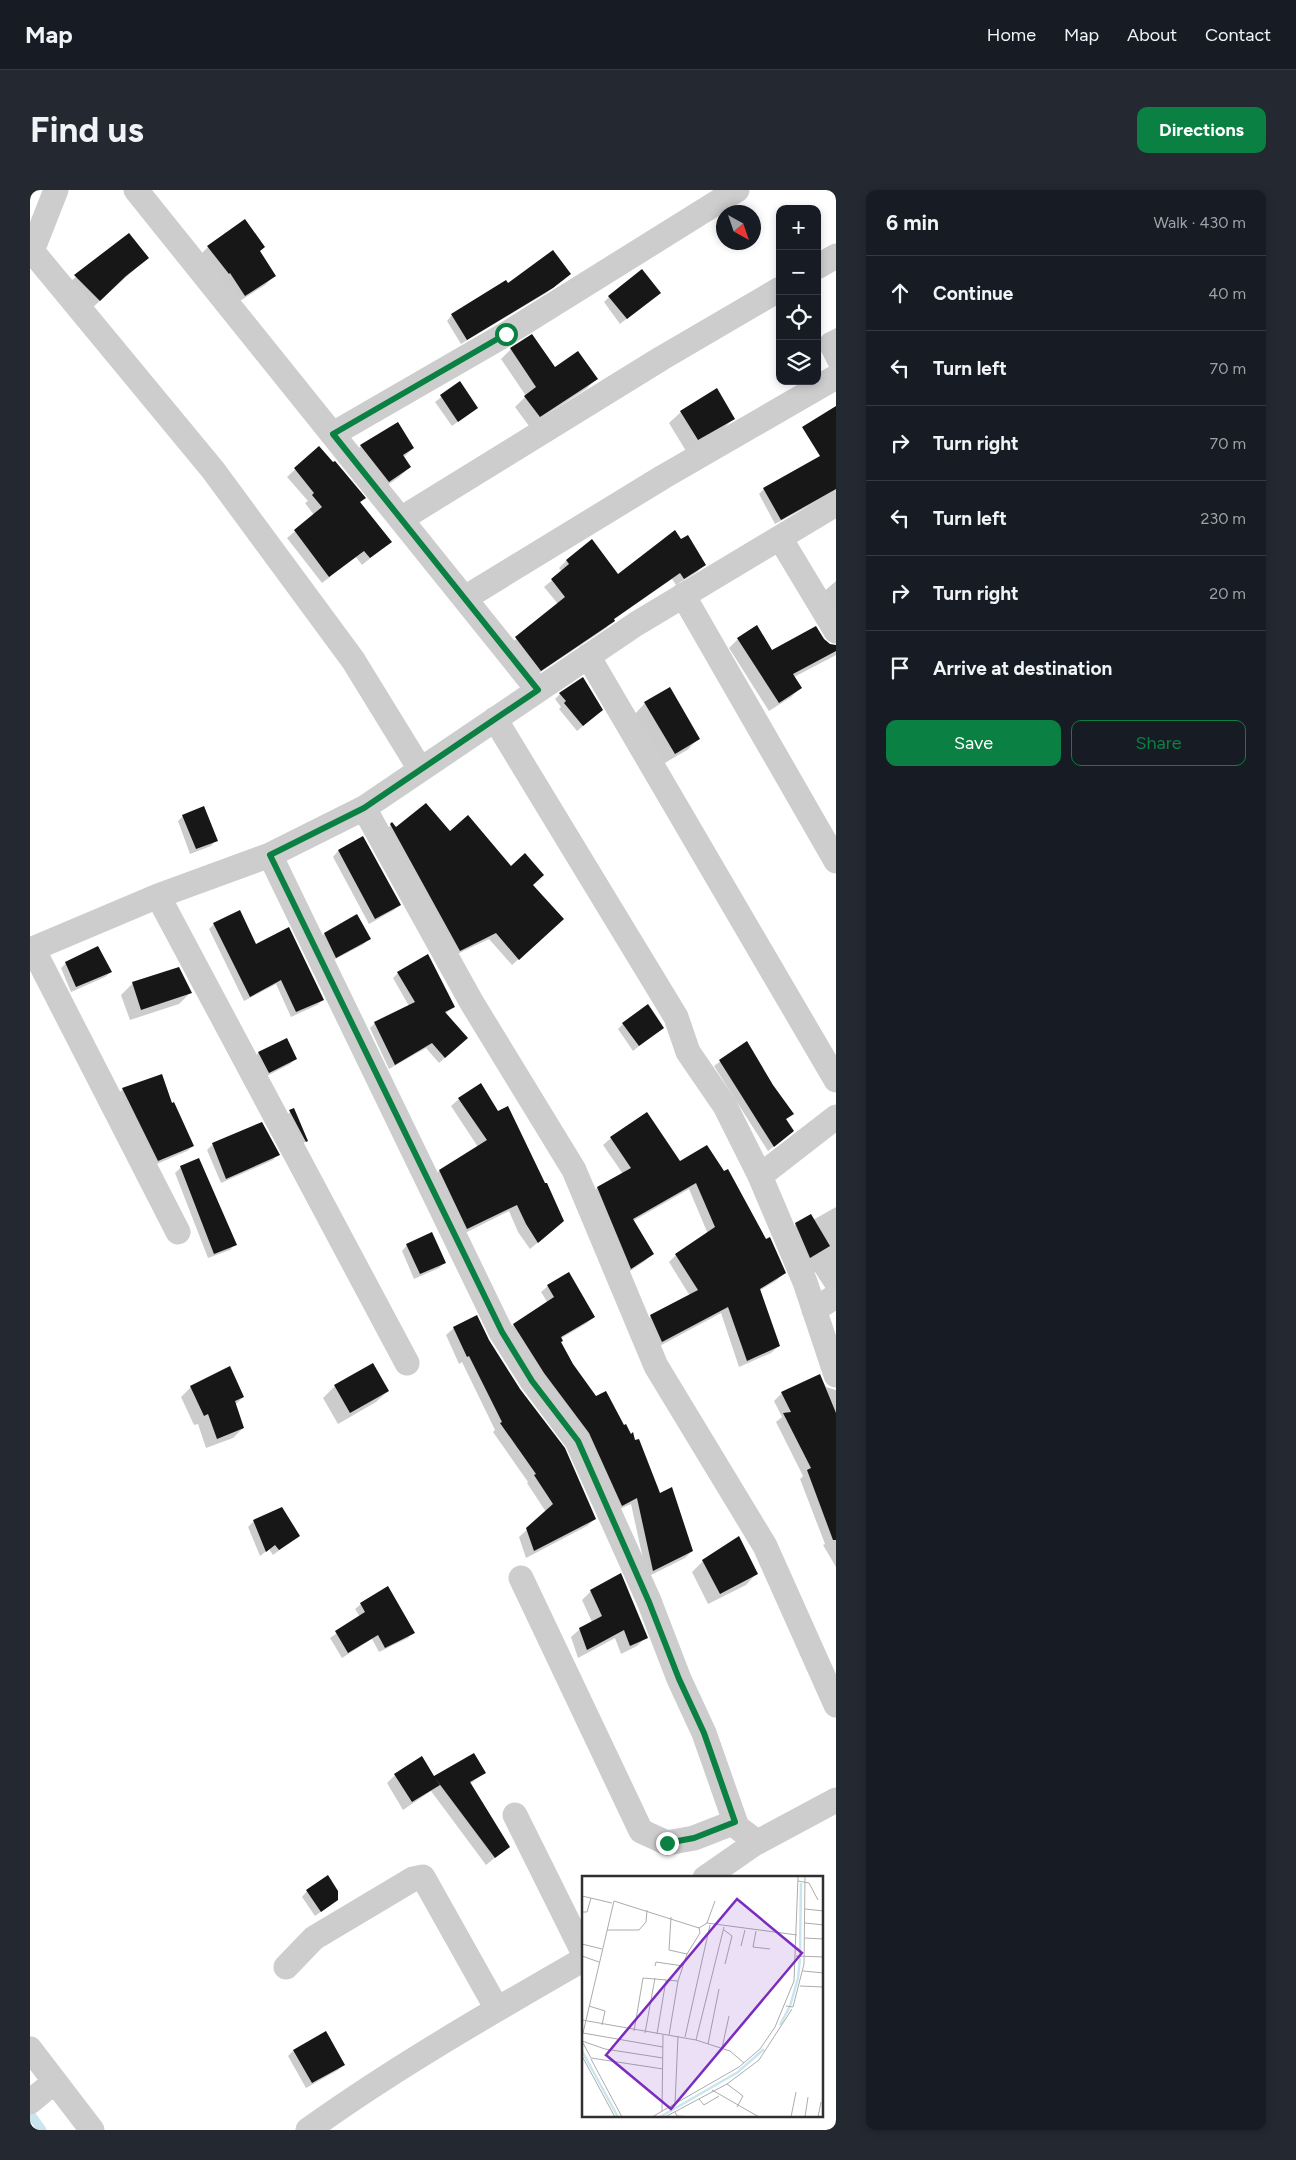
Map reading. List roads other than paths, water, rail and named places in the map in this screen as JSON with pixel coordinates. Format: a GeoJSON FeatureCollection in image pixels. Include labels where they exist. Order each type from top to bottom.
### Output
{"type":"FeatureCollection","features":[{"type":"Feature","properties":{"kind":"street"},"geometry":{"type":"LineString","coordinates":[[56,190],[31,254],[213,470],[353,660],[420,769]]}},
{"type":"Feature","properties":{"kind":"street"},"geometry":{"type":"LineString","coordinates":[[136,190],[538,690]]}},
{"type":"Feature","properties":{"kind":"street"},"geometry":{"type":"LineString","coordinates":[[333,434],[506,334],[737,190]]}},
{"type":"Feature","properties":{"kind":"street"},"geometry":{"type":"LineString","coordinates":[[821,265],[836,256]]}},
{"type":"Feature","properties":{"kind":"street"},"geometry":{"type":"LineString","coordinates":[[401,519],[662,358],[776,291]]}},
{"type":"Feature","properties":{"kind":"street"},"geometry":{"type":"LineString","coordinates":[[465,598],[663,477],[836,377]]}},
{"type":"Feature","properties":{"kind":"street"},"geometry":{"type":"LineString","coordinates":[[178,1232],[31,949],[158,896],[270,855],[364,808],[588,656],[683,595],[836,504]]}},
{"type":"Feature","properties":{"kind":"street"},"geometry":{"type":"LineString","coordinates":[[780,538],[836,631]]}},
{"type":"Feature","properties":{"kind":"street"},"geometry":{"type":"LineString","coordinates":[[683,595],[836,861]]}},
{"type":"Feature","properties":{"kind":"street"},"geometry":{"type":"LineString","coordinates":[[588,656],[836,1080]]}},
{"type":"Feature","properties":{"kind":"street"},"geometry":{"type":"LineString","coordinates":[[495,719],[676,1017],[688,1052],[725,1106],[760,1176],[805,1282],[836,1375]]}},
{"type":"Feature","properties":{"kind":"street"},"geometry":{"type":"LineString","coordinates":[[364,808],[472,1002],[574,1170],[656,1366],[765,1546],[836,1705]]}},
{"type":"Feature","properties":{"kind":"street"},"geometry":{"type":"LineString","coordinates":[[270,855],[502,1332],[532,1381],[578,1441],[649,1602],[679,1679],[704,1733],[745,1833]]}},
{"type":"Feature","properties":{"kind":"street"},"geometry":{"type":"LineString","coordinates":[[158,896],[407,1364]]}},
{"type":"Feature","properties":{"kind":"street"},"geometry":{"type":"LineString","coordinates":[[760,1176],[836,1117]]}},
{"type":"Feature","properties":{"kind":"street"},"geometry":{"type":"LineString","coordinates":[[814,1310],[836,1296]]}},
{"type":"Feature","properties":{"kind":"street"},"geometry":{"type":"LineString","coordinates":[[521,1578],[642,1831],[667,1843],[694,1838],[745,1833],[836,1800]]}},
{"type":"Feature","properties":{"kind":"street"},"geometry":{"type":"LineString","coordinates":[[308,2130],[492,2001],[581,1951],[515,1816]]}},
{"type":"Feature","properties":{"kind":"street"},"geometry":{"type":"LineString","coordinates":[[707,1876],[745,1833]]}},
{"type":"Feature","properties":{"kind":"street"},"geometry":{"type":"LineString","coordinates":[[286,1967],[314,1938],[413,1879],[423,1877],[492,2001]]}},
{"type":"Feature","properties":{"kind":"street"},"geometry":{"type":"LineString","coordinates":[[30,2049],[43,2091],[92,2130]]}},
{"type":"Feature","properties":{"kind":"waterway"},"geometry":{"type":"LineString","coordinates":[[30,2113],[42,2130]]}}]}
